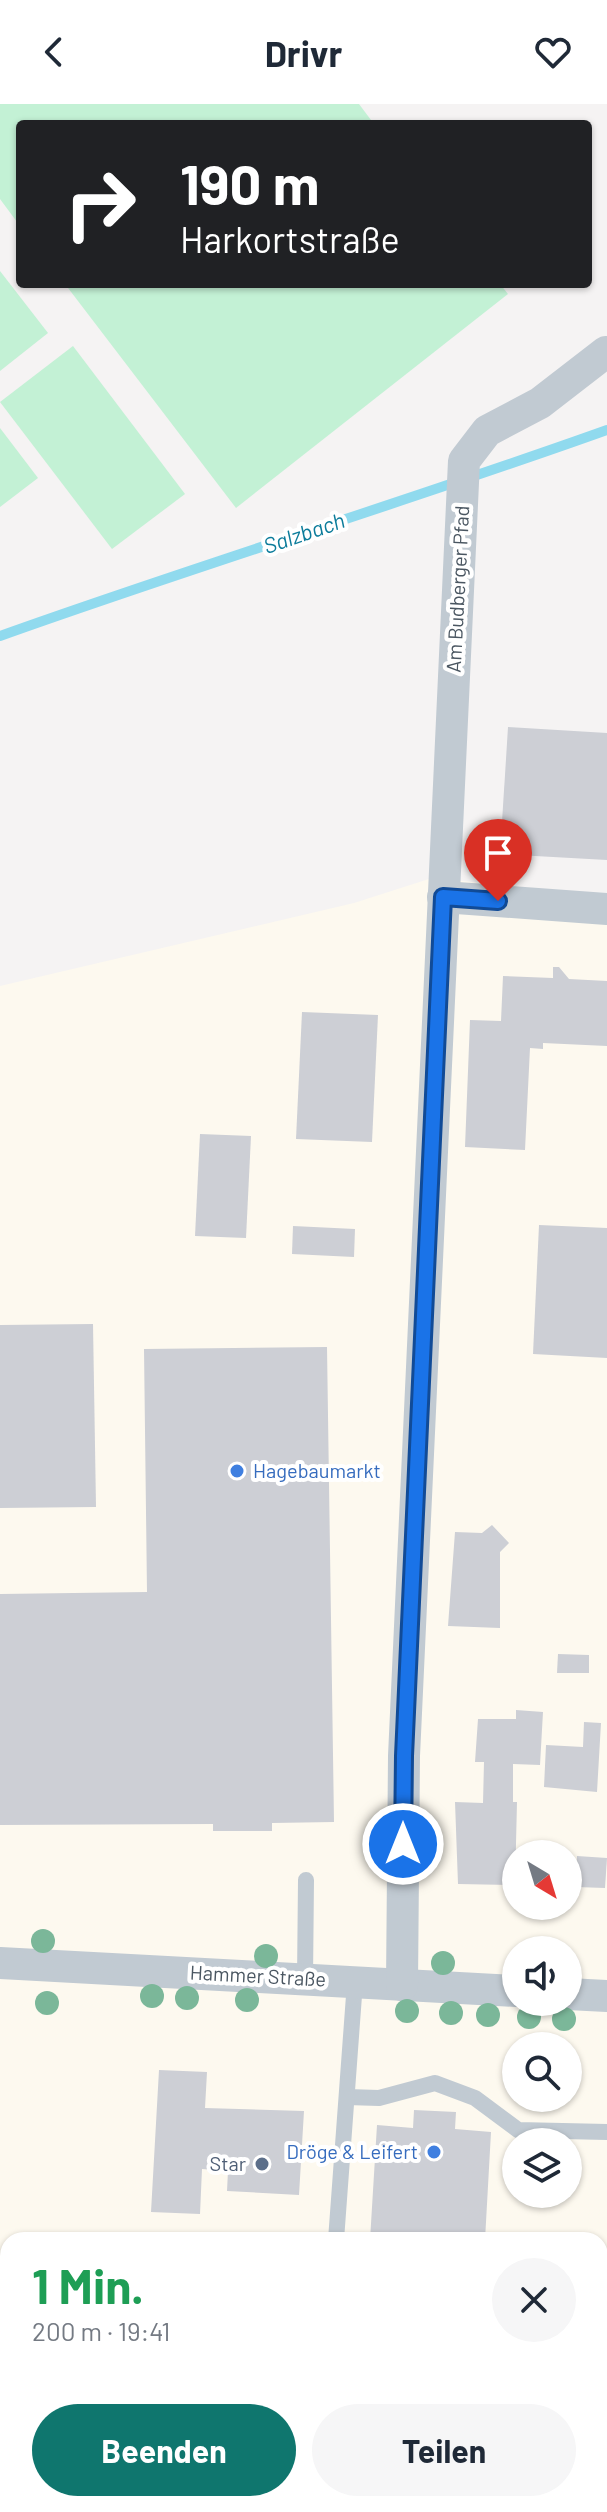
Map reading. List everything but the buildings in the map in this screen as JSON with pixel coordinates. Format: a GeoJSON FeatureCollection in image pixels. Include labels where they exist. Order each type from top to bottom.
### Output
{"type":"FeatureCollection","features":[{"type":"Feature","properties":{"kind":"street","name":"Am Budberger Pfad"},"geometry":{"type":"LineString","coordinates":[[402,1985],[404,1756],[464,461],[487,431],[540,403],[606,352]]}},
{"type":"Feature","properties":{"kind":"street"},"geometry":{"type":"LineString","coordinates":[[443,897],[607,909]]}},
{"type":"Feature","properties":{"kind":"street","name":"Hammer Straße"},"geometry":{"type":"LineString","coordinates":[[0,1963],[502,1990]]}},
{"type":"Feature","properties":{"kind":"street"},"geometry":{"type":"LineString","coordinates":[[582,1995],[607,1996]]}},
{"type":"Feature","properties":{"kind":"lane"},"geometry":{"type":"LineString","coordinates":[[305,1979],[306,1880]]}},
{"type":"Feature","properties":{"kind":"lane"},"geometry":{"type":"LineString","coordinates":[[337,2232],[355,1982]]}},
{"type":"Feature","properties":{"kind":"lane"},"geometry":{"type":"LineString","coordinates":[[347,2097],[379,2098],[435,2083],[475,2098],[518,2130],[607,2132]]}},
{"type":"Feature","properties":{"kind":"shaded area"},"geometry":{"type":"Polygon","coordinates":[[[432,878],[607,895],[607,2232],[0,2232],[0,986],[354,903],[432,878]]]}},
{"type":"Feature","properties":{"kind":"green space"},"geometry":{"type":"Polygon","coordinates":[[[0,104],[359,104],[371,120],[16,120],[16,221],[0,199],[0,104]]]}},
{"type":"Feature","properties":{"kind":"green space"},"geometry":{"type":"Polygon","coordinates":[[[0,271],[48,333],[0,371],[0,271]]]}},
{"type":"Feature","properties":{"kind":"green space"},"geometry":{"type":"Polygon","coordinates":[[[68,288],[503,288],[508,294],[236,508],[68,288]]]}},
{"type":"Feature","properties":{"kind":"green space"},"geometry":{"type":"Polygon","coordinates":[[[73,346],[185,494],[112,549],[0,402],[73,346]]]}},
{"type":"Feature","properties":{"kind":"green space"},"geometry":{"type":"Polygon","coordinates":[[[0,428],[38,478],[0,507],[0,428]]]}},
{"type":"Feature","properties":{"kind":"waterway","name":"Salzbach"},"geometry":{"type":"LineString","coordinates":[[0,636],[607,430]]}},
{"type":"Feature","properties":{"kind":"place","name":"Hagebaumarkt"},"geometry":{"type":"Point","coordinates":[237,1471]}},
{"type":"Feature","properties":{"kind":"place","name":"Dröge & Leifert"},"geometry":{"type":"Point","coordinates":[434,2152]}},
{"type":"Feature","properties":{"kind":"place","name":"Star"},"geometry":{"type":"Point","coordinates":[262,2164]}},
{"type":"Feature","properties":{"kind":"route"},"geometry":{"type":"LineString","coordinates":[[403,1844],[404,1756],[443,897],[498,901]]}}]}
